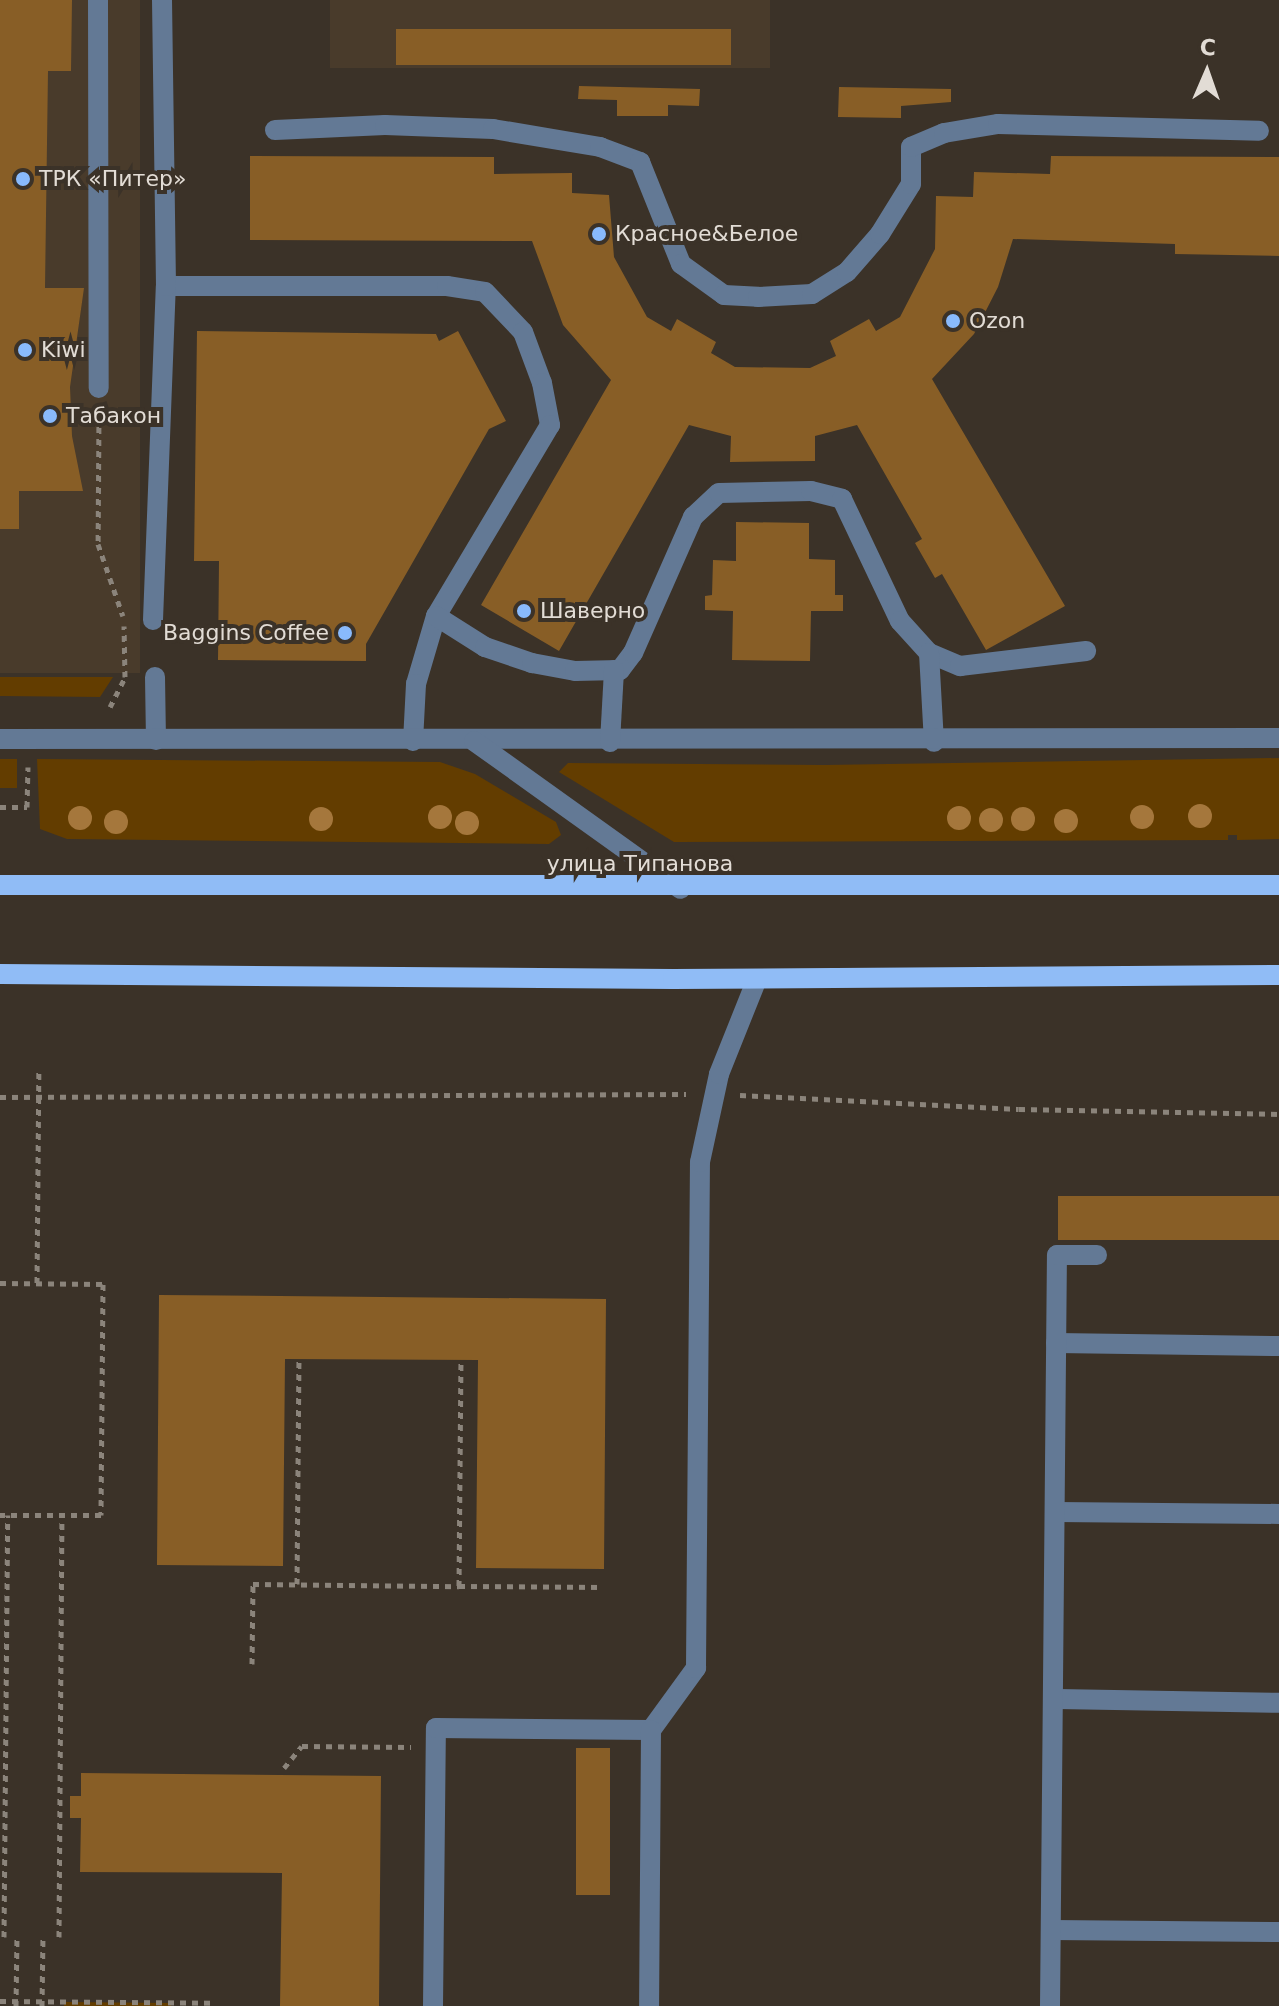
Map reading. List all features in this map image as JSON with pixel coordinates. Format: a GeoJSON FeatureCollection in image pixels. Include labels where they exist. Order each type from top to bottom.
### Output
{"type":"FeatureCollection","features":[{"type":"Feature","properties":{"kind":"main road","name":"улица Типанова"},"geometry":{"type":"LineString","coordinates":[[0,885],[681,889],[1279,885]]}},
{"type":"Feature","properties":{"kind":"main road"},"geometry":{"type":"LineString","coordinates":[[0,974],[757,979],[1279,975]]}},
{"type":"Feature","properties":{"kind":"street"},"geometry":{"type":"LineString","coordinates":[[98,0],[99,388]]}},
{"type":"Feature","properties":{"kind":"street"},"geometry":{"type":"LineString","coordinates":[[153,620],[166,286],[162,0]]}},
{"type":"Feature","properties":{"kind":"street"},"geometry":{"type":"LineString","coordinates":[[275,130],[385,125],[493,129],[600,147],[640,162],[681,264],[724,295],[758,297],[812,294],[847,272],[880,234],[911,184],[911,147],[944,133],[998,124],[1259,131]]}},
{"type":"Feature","properties":{"kind":"street"},"geometry":{"type":"LineString","coordinates":[[166,286],[447,286],[485,292],[505,307],[523,332],[542,383],[550,425],[436,616],[416,684],[413,741]]}},
{"type":"Feature","properties":{"kind":"street"},"geometry":{"type":"LineString","coordinates":[[436,616],[485,647],[532,663],[575,671],[614,670],[633,653],[693,517],[719,493],[747,489],[811,491],[842,499],[900,621],[929,653],[960,666],[1086,651]]}},
{"type":"Feature","properties":{"kind":"street"},"geometry":{"type":"LineString","coordinates":[[929,653],[934,742]]}},
{"type":"Feature","properties":{"kind":"street"},"geometry":{"type":"LineString","coordinates":[[610,742],[614,670]]}},
{"type":"Feature","properties":{"kind":"street"},"geometry":{"type":"LineString","coordinates":[[155,677],[156,740]]}},
{"type":"Feature","properties":{"kind":"street"},"geometry":{"type":"LineString","coordinates":[[0,739],[934,742],[1279,738]]}},
{"type":"Feature","properties":{"kind":"street"},"geometry":{"type":"LineString","coordinates":[[474,741],[681,889]]}},
{"type":"Feature","properties":{"kind":"street"},"geometry":{"type":"LineString","coordinates":[[649,2006],[651,1730],[696,1668],[700,1162],[715,1094],[757,979]]}},
{"type":"Feature","properties":{"kind":"street"},"geometry":{"type":"LineString","coordinates":[[1050,2006],[1057,1699],[1057,1255],[1097,1255]]}},
{"type":"Feature","properties":{"kind":"street"},"geometry":{"type":"LineString","coordinates":[[1056,1343],[1279,1346]]}},
{"type":"Feature","properties":{"kind":"street"},"geometry":{"type":"LineString","coordinates":[[1056,1512],[1279,1514]]}},
{"type":"Feature","properties":{"kind":"street"},"geometry":{"type":"LineString","coordinates":[[1057,1699],[1279,1703]]}},
{"type":"Feature","properties":{"kind":"street"},"geometry":{"type":"LineString","coordinates":[[433,2006],[436,1728],[651,1730]]}},
{"type":"Feature","properties":{"kind":"street"},"geometry":{"type":"LineString","coordinates":[[1051,1930],[1279,1932]]}},
{"type":"Feature","properties":{"kind":"path"},"geometry":{"type":"LineString","coordinates":[[99,388],[98,544],[124,621],[125,677],[110,707]]}},
{"type":"Feature","properties":{"kind":"path"},"geometry":{"type":"LineString","coordinates":[[0,807],[27,807]]}},
{"type":"Feature","properties":{"kind":"path"},"geometry":{"type":"LineString","coordinates":[[37,1283],[39,1071]]}},
{"type":"Feature","properties":{"kind":"path"},"geometry":{"type":"LineString","coordinates":[[0,1097],[715,1094],[1019,1109],[1279,1114]]}},
{"type":"Feature","properties":{"kind":"path"},"geometry":{"type":"LineString","coordinates":[[0,1283],[103,1284],[101,1515],[0,1515]]}},
{"type":"Feature","properties":{"kind":"path"},"geometry":{"type":"LineString","coordinates":[[297,1584],[299,1359]]}},
{"type":"Feature","properties":{"kind":"path"},"geometry":{"type":"LineString","coordinates":[[459,1586],[461,1360]]}},
{"type":"Feature","properties":{"kind":"path"},"geometry":{"type":"LineString","coordinates":[[4,1937],[8,1515]]}},
{"type":"Feature","properties":{"kind":"path"},"geometry":{"type":"LineString","coordinates":[[59,1937],[62,1515]]}},
{"type":"Feature","properties":{"kind":"path"},"geometry":{"type":"LineString","coordinates":[[252,1664],[253,1584],[602,1587]]}},
{"type":"Feature","properties":{"kind":"path"},"geometry":{"type":"LineString","coordinates":[[284,1768],[302,1746],[421,1747]]}},
{"type":"Feature","properties":{"kind":"path"},"geometry":{"type":"LineString","coordinates":[[16,2004],[17,1937]]}},
{"type":"Feature","properties":{"kind":"path"},"geometry":{"type":"LineString","coordinates":[[42,2004],[43,1937]]}},
{"type":"Feature","properties":{"kind":"path"},"geometry":{"type":"LineString","coordinates":[[0,2001],[16,2004],[214,2003]]}},
{"type":"Feature","properties":{"kind":"shaded area","name":"ТРК «Питер»"},"geometry":{"type":"Polygon","coordinates":[[[0,0],[140,0],[140,673],[0,673],[0,0]]]}},
{"type":"Feature","properties":{"kind":"shaded area"},"geometry":{"type":"Polygon","coordinates":[[[330,0],[770,0],[770,68],[330,68],[330,0]]]}},
{"type":"Feature","properties":{"kind":"shaded area"},"geometry":{"type":"Polygon","coordinates":[[[0,677],[113,677],[100,697],[0,696],[0,677]]]}},
{"type":"Feature","properties":{"kind":"shaded area"},"geometry":{"type":"Polygon","coordinates":[[[1279,758],[1279,839],[1237,840],[1237,835],[1228,835],[1228,840],[674,842],[559,772],[568,763],[824,765],[1279,758]]]}},
{"type":"Feature","properties":{"kind":"shaded area"},"geometry":{"type":"Polygon","coordinates":[[[0,759],[17,759],[17,788],[0,788],[0,759]]]}},
{"type":"Feature","properties":{"kind":"shaded area"},"geometry":{"type":"Polygon","coordinates":[[[37,759],[440,762],[475,774],[556,822],[561,835],[549,844],[67,839],[40,829],[37,759]]]}},
{"type":"Feature","properties":{"kind":"shaded area"},"geometry":{"type":"Polygon","coordinates":[[[64,2002],[171,2003],[171,2006],[64,2006],[64,2002]]]}},
{"type":"Feature","properties":{"kind":"building","name":"ТРК «Питер»"},"geometry":{"type":"Polygon","coordinates":[[[0,0],[72,0],[71,71],[48,71],[45,288],[84,288],[70,387],[72,436],[83,491],[19,491],[19,529],[0,529],[0,0]]]}},
{"type":"Feature","properties":{"kind":"building"},"geometry":{"type":"Polygon","coordinates":[[[396,29],[731,29],[731,65],[396,65],[396,29]]]}},
{"type":"Feature","properties":{"kind":"building"},"geometry":{"type":"Polygon","coordinates":[[[579,86],[700,89],[699,106],[668,105],[668,116],[617,116],[617,100],[578,99],[579,86]]]}},
{"type":"Feature","properties":{"kind":"building"},"geometry":{"type":"Polygon","coordinates":[[[839,87],[951,89],[951,102],[901,106],[901,118],[838,117],[839,87]]]}},
{"type":"Feature","properties":{"kind":"building"},"geometry":{"type":"Polygon","coordinates":[[[250,156],[494,157],[494,174],[572,173],[572,193],[609,195],[614,257],[647,317],[671,331],[677,319],[716,342],[711,353],[735,367],[810,368],[836,356],[830,341],[869,319],[876,331],[900,317],[935,249],[936,196],[973,197],[974,172],[1050,174],[1051,156],[1279,157],[1279,256],[1175,254],[1175,244],[1013,239],[998,287],[974,334],[932,379],[1065,606],[986,650],[942,574],[935,578],[915,543],[922,539],[857,425],[815,436],[815,461],[730,462],[731,436],[689,425],[559,651],[481,605],[611,380],[563,325],[532,241],[250,240],[250,156]]]}},
{"type":"Feature","properties":{"kind":"building"},"geometry":{"type":"Polygon","coordinates":[[[197,331],[436,334],[439,341],[458,331],[506,421],[489,429],[366,644],[366,661],[218,660],[219,561],[194,561],[197,331]]]}},
{"type":"Feature","properties":{"kind":"building"},"geometry":{"type":"Polygon","coordinates":[[[736,522],[809,523],[809,559],[835,560],[835,595],[843,595],[843,611],[811,611],[810,661],[732,660],[733,611],[705,610],[705,596],[712,595],[713,560],[736,561],[736,522]]]}},
{"type":"Feature","properties":{"kind":"building"},"geometry":{"type":"Polygon","coordinates":[[[1058,1196],[1279,1196],[1279,1240],[1058,1240],[1058,1196]]]}},
{"type":"Feature","properties":{"kind":"building"},"geometry":{"type":"Polygon","coordinates":[[[159,1295],[606,1299],[604,1569],[476,1568],[478,1360],[285,1359],[283,1566],[157,1565],[159,1295]]]}},
{"type":"Feature","properties":{"kind":"building"},"geometry":{"type":"Polygon","coordinates":[[[576,1748],[610,1748],[610,1895],[576,1895],[576,1748]]]}},
{"type":"Feature","properties":{"kind":"building"},"geometry":{"type":"Polygon","coordinates":[[[81,1773],[381,1776],[379,2006],[280,2006],[282,1873],[80,1872],[81,1818],[70,1818],[70,1796],[81,1796],[81,1773]]]}},
{"type":"Feature","properties":{"kind":"place","name":"ТРК «Питер»"},"geometry":{"type":"Point","coordinates":[23,179]}},
{"type":"Feature","properties":{"kind":"place","name":"Красное&Белое"},"geometry":{"type":"Point","coordinates":[599,234]}},
{"type":"Feature","properties":{"kind":"place","name":"Ozon"},"geometry":{"type":"Point","coordinates":[953,321]}},
{"type":"Feature","properties":{"kind":"place","name":"Kiwi"},"geometry":{"type":"Point","coordinates":[25,350]}},
{"type":"Feature","properties":{"kind":"place","name":"Табакон"},"geometry":{"type":"Point","coordinates":[50,416]}},
{"type":"Feature","properties":{"kind":"place","name":"Шаверно"},"geometry":{"type":"Point","coordinates":[524,611]}},
{"type":"Feature","properties":{"kind":"place","name":"Baggins Coffee"},"geometry":{"type":"Point","coordinates":[345,633]}}]}
